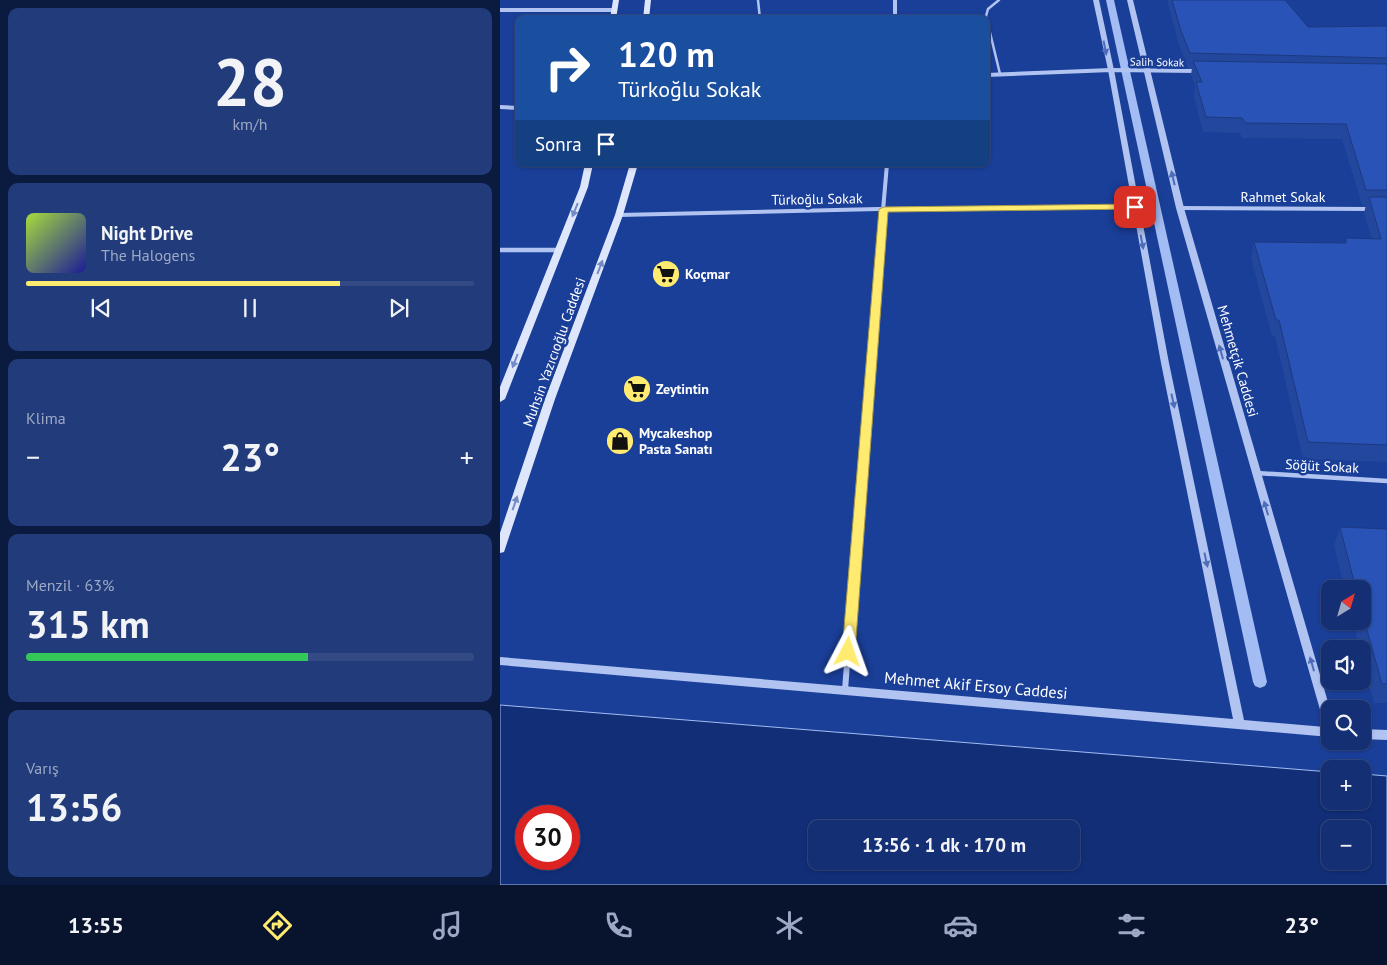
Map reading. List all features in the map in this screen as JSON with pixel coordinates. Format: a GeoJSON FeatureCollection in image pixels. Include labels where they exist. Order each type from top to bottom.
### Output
{"type":"FeatureCollection","features":[{"type":"Feature","properties":{"kind":"main road"},"geometry":{"type":"LineString","coordinates":[[613,15],[616,0]]}},
{"type":"Feature","properties":{"kind":"main road"},"geometry":{"type":"LineString","coordinates":[[646,15],[648,0]]}},
{"type":"Feature","properties":{"kind":"main road"},"geometry":{"type":"LineString","coordinates":[[500,399],[584,187],[588,167]]}},
{"type":"Feature","properties":{"kind":"main road","name":"Muhsin Yazıcıoğlu Caddesi"},"geometry":{"type":"LineString","coordinates":[[500,549],[550,400],[619,215],[633,167]]}},
{"type":"Feature","properties":{"kind":"street"},"geometry":{"type":"LineString","coordinates":[[895,0],[895,15]]}},
{"type":"Feature","properties":{"kind":"street"},"geometry":{"type":"LineString","coordinates":[[1096,0],[1111,70],[1165,363],[1239,723]]}},
{"type":"Feature","properties":{"kind":"street","name":"Mehmetçik Caddesi"},"geometry":{"type":"LineString","coordinates":[[1130,0],[1180,208],[1322,700]]}},
{"type":"Feature","properties":{"kind":"street"},"geometry":{"type":"LineString","coordinates":[[500,10],[614,10]]}},
{"type":"Feature","properties":{"kind":"street","name":"Salih Sokak"},"geometry":{"type":"LineString","coordinates":[[990,75],[1111,70],[1204,71]]}},
{"type":"Feature","properties":{"kind":"street"},"geometry":{"type":"LineString","coordinates":[[500,108],[515,108]]}},
{"type":"Feature","properties":{"kind":"street"},"geometry":{"type":"LineString","coordinates":[[845,690],[887,167]]}},
{"type":"Feature","properties":{"kind":"street","name":"Türkoğlu Sokak"},"geometry":{"type":"LineString","coordinates":[[619,215],[884,209],[1135,207]]}},
{"type":"Feature","properties":{"kind":"street","name":"Rahmet Sokak"},"geometry":{"type":"LineString","coordinates":[[1180,208],[1377,209]]}},
{"type":"Feature","properties":{"kind":"street"},"geometry":{"type":"LineString","coordinates":[[500,250],[559,250]]}},
{"type":"Feature","properties":{"kind":"street","name":"Söğüt Sokak"},"geometry":{"type":"LineString","coordinates":[[1256,474],[1387,480]]}},
{"type":"Feature","properties":{"kind":"street","name":"Mehmet Akif Ersoy Caddesi"},"geometry":{"type":"LineString","coordinates":[[500,661],[1321,731]]}},
{"type":"Feature","properties":{"kind":"street"},"geometry":{"type":"LineString","coordinates":[[1371,734],[1387,735]]}},
{"type":"Feature","properties":{"kind":"lane"},"geometry":{"type":"LineString","coordinates":[[758,0],[760,15]]}},
{"type":"Feature","properties":{"kind":"lane"},"geometry":{"type":"LineString","coordinates":[[986,15],[988,9],[999,0]]}},
{"type":"Feature","properties":{"kind":"lane"},"geometry":{"type":"LineString","coordinates":[[990,33],[1000,74]]}},
{"type":"Feature","properties":{"kind":"water"},"geometry":{"type":"Polygon","coordinates":[[[500,705],[1321,771],[1321,810],[1371,810],[1371,775],[1387,776],[1387,885],[500,885],[500,705]]]}},
{"type":"Feature","properties":{"kind":"building"},"geometry":{"type":"Polygon","coordinates":[[[1172,0],[1285,0],[1308,27],[1387,26],[1387,58],[1190,53],[1172,0]]]}},
{"type":"Feature","properties":{"kind":"building"},"geometry":{"type":"Polygon","coordinates":[[[1193,61],[1387,64],[1387,190],[1366,190],[1346,124],[1245,123],[1242,118],[1206,117],[1196,82],[1202,82],[1193,61]]]}},
{"type":"Feature","properties":{"kind":"building"},"geometry":{"type":"Polygon","coordinates":[[[1369,197],[1387,197],[1387,445],[1308,442],[1279,320],[1276,320],[1254,242],[1346,243],[1346,238],[1381,239],[1369,197]]]}},
{"type":"Feature","properties":{"kind":"building"},"geometry":{"type":"Polygon","coordinates":[[[1340,527],[1387,529],[1387,684],[1382,684],[1367,630],[1371,630],[1371,580],[1354,580],[1340,527]]]}},
{"type":"Feature","properties":{"kind":"waterway"},"geometry":{"type":"LineString","coordinates":[[1110,0],[1260,682]]}},
{"type":"Feature","properties":{"kind":"place","name":"Koçmar"},"geometry":{"type":"Point","coordinates":[666,274]}},
{"type":"Feature","properties":{"kind":"place","name":"Zeytintin"},"geometry":{"type":"Point","coordinates":[637,389]}},
{"type":"Feature","properties":{"kind":"place","name":"Mycakeshop Pasta Sanatı"},"geometry":{"type":"Point","coordinates":[620,441]}},
{"type":"Feature","properties":{"kind":"route"},"geometry":{"type":"LineString","coordinates":[[848,652],[884,209],[1135,207]]}}]}
